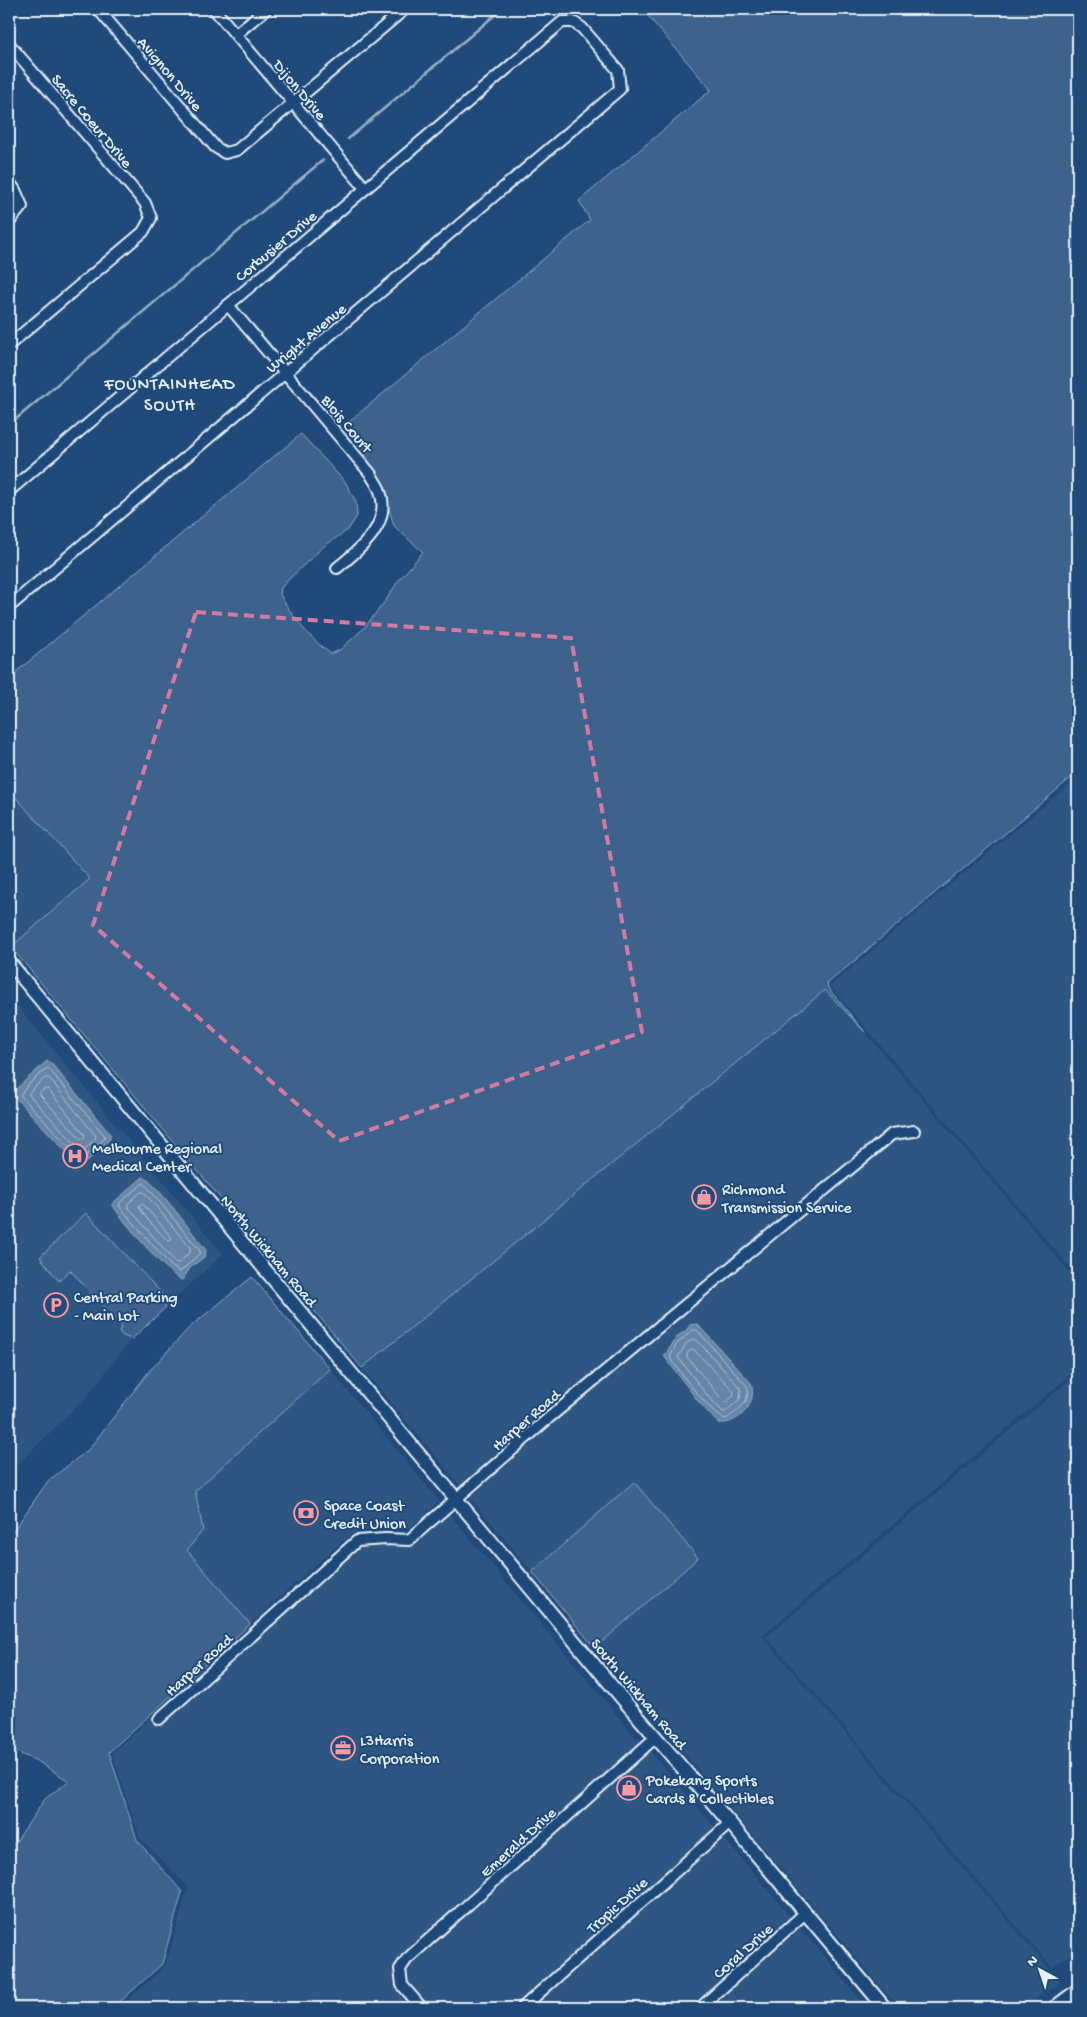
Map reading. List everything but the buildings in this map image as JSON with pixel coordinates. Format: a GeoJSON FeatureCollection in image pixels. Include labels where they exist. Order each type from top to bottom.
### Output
{"type":"FeatureCollection","features":[{"type":"Feature","properties":{"kind":"main road","name":"North Wickham Road"},"geometry":{"type":"LineString","coordinates":[[9,962],[430,1467]]}},
{"type":"Feature","properties":{"kind":"main road","name":"South Wickham Road"},"geometry":{"type":"LineString","coordinates":[[430,1467],[730,1823],[880,2006]]}},
{"type":"Feature","properties":{"kind":"main road"},"geometry":{"type":"LineString","coordinates":[[1054,2008],[1078,1990]]}},
{"type":"Feature","properties":{"kind":"street","name":"Avignon Drive"},"geometry":{"type":"LineString","coordinates":[[98,9],[215,147],[225,153],[237,150],[294,103]]}},
{"type":"Feature","properties":{"kind":"street","name":"Dijon Drive"},"geometry":{"type":"LineString","coordinates":[[214,9],[365,188]]}},
{"type":"Feature","properties":{"kind":"street"},"geometry":{"type":"LineString","coordinates":[[236,34],[266,9]]}},
{"type":"Feature","properties":{"kind":"street"},"geometry":{"type":"LineString","coordinates":[[294,103],[405,9]]}},
{"type":"Feature","properties":{"kind":"street","name":"Corbusier Drive"},"geometry":{"type":"LineString","coordinates":[[9,491],[562,22],[573,22],[582,28],[618,70],[620,89]]}},
{"type":"Feature","properties":{"kind":"street","name":"Sacre Coeur Drive"},"geometry":{"type":"LineString","coordinates":[[9,44],[144,203],[151,218],[143,232],[9,345]]}},
{"type":"Feature","properties":{"kind":"street","name":"Wright Avenue"},"geometry":{"type":"LineString","coordinates":[[9,608],[620,89]]}},
{"type":"Feature","properties":{"kind":"street"},"geometry":{"type":"LineString","coordinates":[[9,182],[22,206],[9,222]]}},
{"type":"Feature","properties":{"kind":"street","name":"Blois Court"},"geometry":{"type":"LineString","coordinates":[[228,305],[370,473],[380,492],[382,508],[379,525],[364,546],[337,568]]}},
{"type":"Feature","properties":{"kind":"street","name":"Harper Road"},"geometry":{"type":"LineString","coordinates":[[159,1719],[357,1541],[409,1540],[551,1416],[892,1134],[914,1130]]}},
{"type":"Feature","properties":{"kind":"street","name":"Emerald Drive"},"geometry":{"type":"LineString","coordinates":[[422,2008],[402,1985],[400,1969],[407,1959],[656,1737]]}},
{"type":"Feature","properties":{"kind":"street","name":"Tropic Drive"},"geometry":{"type":"LineString","coordinates":[[522,2008],[730,1823]]}},
{"type":"Feature","properties":{"kind":"street","name":"Coral Drive"},"geometry":{"type":"LineString","coordinates":[[700,2008],[805,1913]]}},
{"type":"Feature","properties":{"kind":"highlighted area"},"geometry":{"type":"Polygon","coordinates":[[[196,612],[571,638],[642,1032],[339,1141],[93,925],[196,612]]]}},
{"type":"Feature","properties":{"kind":"shaded area"},"geometry":{"type":"Polygon","coordinates":[[[642,9],[1078,9],[1078,772],[827,984],[828,988],[865,1032],[825,990],[362,1368],[11,947],[90,879],[9,790],[9,678],[301,434],[346,483],[356,502],[357,516],[348,530],[324,546],[288,580],[281,588],[280,594],[302,627],[331,654],[341,649],[364,628],[399,580],[423,552],[394,526],[381,482],[355,437],[344,426],[590,220],[579,201],[711,90],[642,9]]]}},
{"type":"Feature","properties":{"kind":"shaded area"},"geometry":{"type":"Polygon","coordinates":[[[1078,777],[1078,1277],[830,986],[1078,777]]]}},
{"type":"Feature","properties":{"kind":"shaded area"},"geometry":{"type":"Polygon","coordinates":[[[9,790],[90,879],[11,947],[9,945],[9,790]]]}},
{"type":"Feature","properties":{"kind":"shaded area"},"geometry":{"type":"Polygon","coordinates":[[[825,990],[865,1032],[1078,1282],[1078,1368],[762,1636],[1062,1983],[1043,1993],[1027,2008],[899,2008],[595,1648],[698,1558],[634,1482],[532,1572],[362,1368],[825,990]],[[686,1331],[679,1335],[664,1356],[698,1401],[686,1331]]]}},
{"type":"Feature","properties":{"kind":"shaded area","name":"Melbourne Regional Medical Center"},"geometry":{"type":"Polygon","coordinates":[[[9,996],[223,1254],[132,1339],[86,1397],[9,1473],[9,996]]]}},
{"type":"Feature","properties":{"kind":"shaded area"},"geometry":{"type":"Polygon","coordinates":[[[86,1213],[167,1299],[165,1308],[132,1339],[123,1336],[119,1331],[122,1326],[70,1270],[59,1281],[40,1257],[86,1213]]]}},
{"type":"Feature","properties":{"kind":"shaded area"},"geometry":{"type":"Polygon","coordinates":[[[252,1277],[330,1369],[195,1491],[203,1530],[187,1550],[250,1624],[109,1752],[137,1840],[182,1892],[162,1964],[113,2008],[9,2008],[9,1847],[15,1843],[45,1799],[69,1781],[37,1761],[9,1749],[9,1537],[48,1481],[88,1450],[151,1369],[190,1327],[252,1277]]]}},
{"type":"Feature","properties":{"kind":"shaded area"},"geometry":{"type":"Polygon","coordinates":[[[330,1369],[439,1501],[410,1528],[358,1531],[341,1542],[250,1624],[186,1550],[203,1530],[195,1491],[330,1369]]]}},
{"type":"Feature","properties":{"kind":"shaded area"},"geometry":{"type":"Polygon","coordinates":[[[1078,1373],[1078,1949],[1052,1967],[766,1637],[1078,1373]]]}},
{"type":"Feature","properties":{"kind":"shaded area"},"geometry":{"type":"Polygon","coordinates":[[[634,1482],[698,1558],[595,1648],[532,1572],[634,1482]]]}},
{"type":"Feature","properties":{"kind":"shaded area"},"geometry":{"type":"Polygon","coordinates":[[[441,1504],[637,1739],[639,1738],[868,2008],[119,2008],[166,1966],[188,1887],[140,1838],[112,1753],[343,1545],[359,1535],[412,1531],[441,1504]]]}},
{"type":"Feature","properties":{"kind":"water"},"geometry":{"type":"Polygon","coordinates":[[[47,1061],[51,1063],[110,1134],[110,1139],[84,1164],[77,1163],[14,1096],[15,1090],[47,1061]]]}},
{"type":"Feature","properties":{"kind":"water"},"geometry":{"type":"Polygon","coordinates":[[[143,1177],[165,1198],[206,1250],[204,1257],[191,1267],[182,1280],[167,1269],[134,1233],[112,1204],[143,1177]]]}},
{"type":"Feature","properties":{"kind":"water"},"geometry":{"type":"Polygon","coordinates":[[[697,1324],[751,1383],[752,1398],[749,1405],[740,1416],[726,1423],[718,1423],[698,1401],[664,1356],[679,1335],[686,1331],[690,1325],[697,1324]]]}},
{"type":"Feature","properties":{"kind":"waterway"},"geometry":{"type":"LineString","coordinates":[[348,139],[502,9]]}},
{"type":"Feature","properties":{"kind":"waterway"},"geometry":{"type":"LineString","coordinates":[[9,425],[323,160]]}},
{"type":"Feature","properties":{"kind":"place","name":"Melbourne Regional Medical Center"},"geometry":{"type":"Point","coordinates":[75,1156]}},
{"type":"Feature","properties":{"kind":"place","name":"Richmond Transmission Service"},"geometry":{"type":"Point","coordinates":[704,1197]}},
{"type":"Feature","properties":{"kind":"place","name":"Central Parking - Main Lot"},"geometry":{"type":"Point","coordinates":[56,1305]}},
{"type":"Feature","properties":{"kind":"place","name":"Space Coast Credit Union"},"geometry":{"type":"Point","coordinates":[306,1513]}},
{"type":"Feature","properties":{"kind":"place","name":"L3Harris Corporation"},"geometry":{"type":"Point","coordinates":[343,1748]}},
{"type":"Feature","properties":{"kind":"place","name":"Pokekang Sports Cards & Collectibles"},"geometry":{"type":"Point","coordinates":[629,1788]}},
{"type":"Feature","properties":{"kind":"district","name":"FOUNTAINHEAD SOUTH"},"geometry":{"type":"Point","coordinates":[170,393]}}]}
